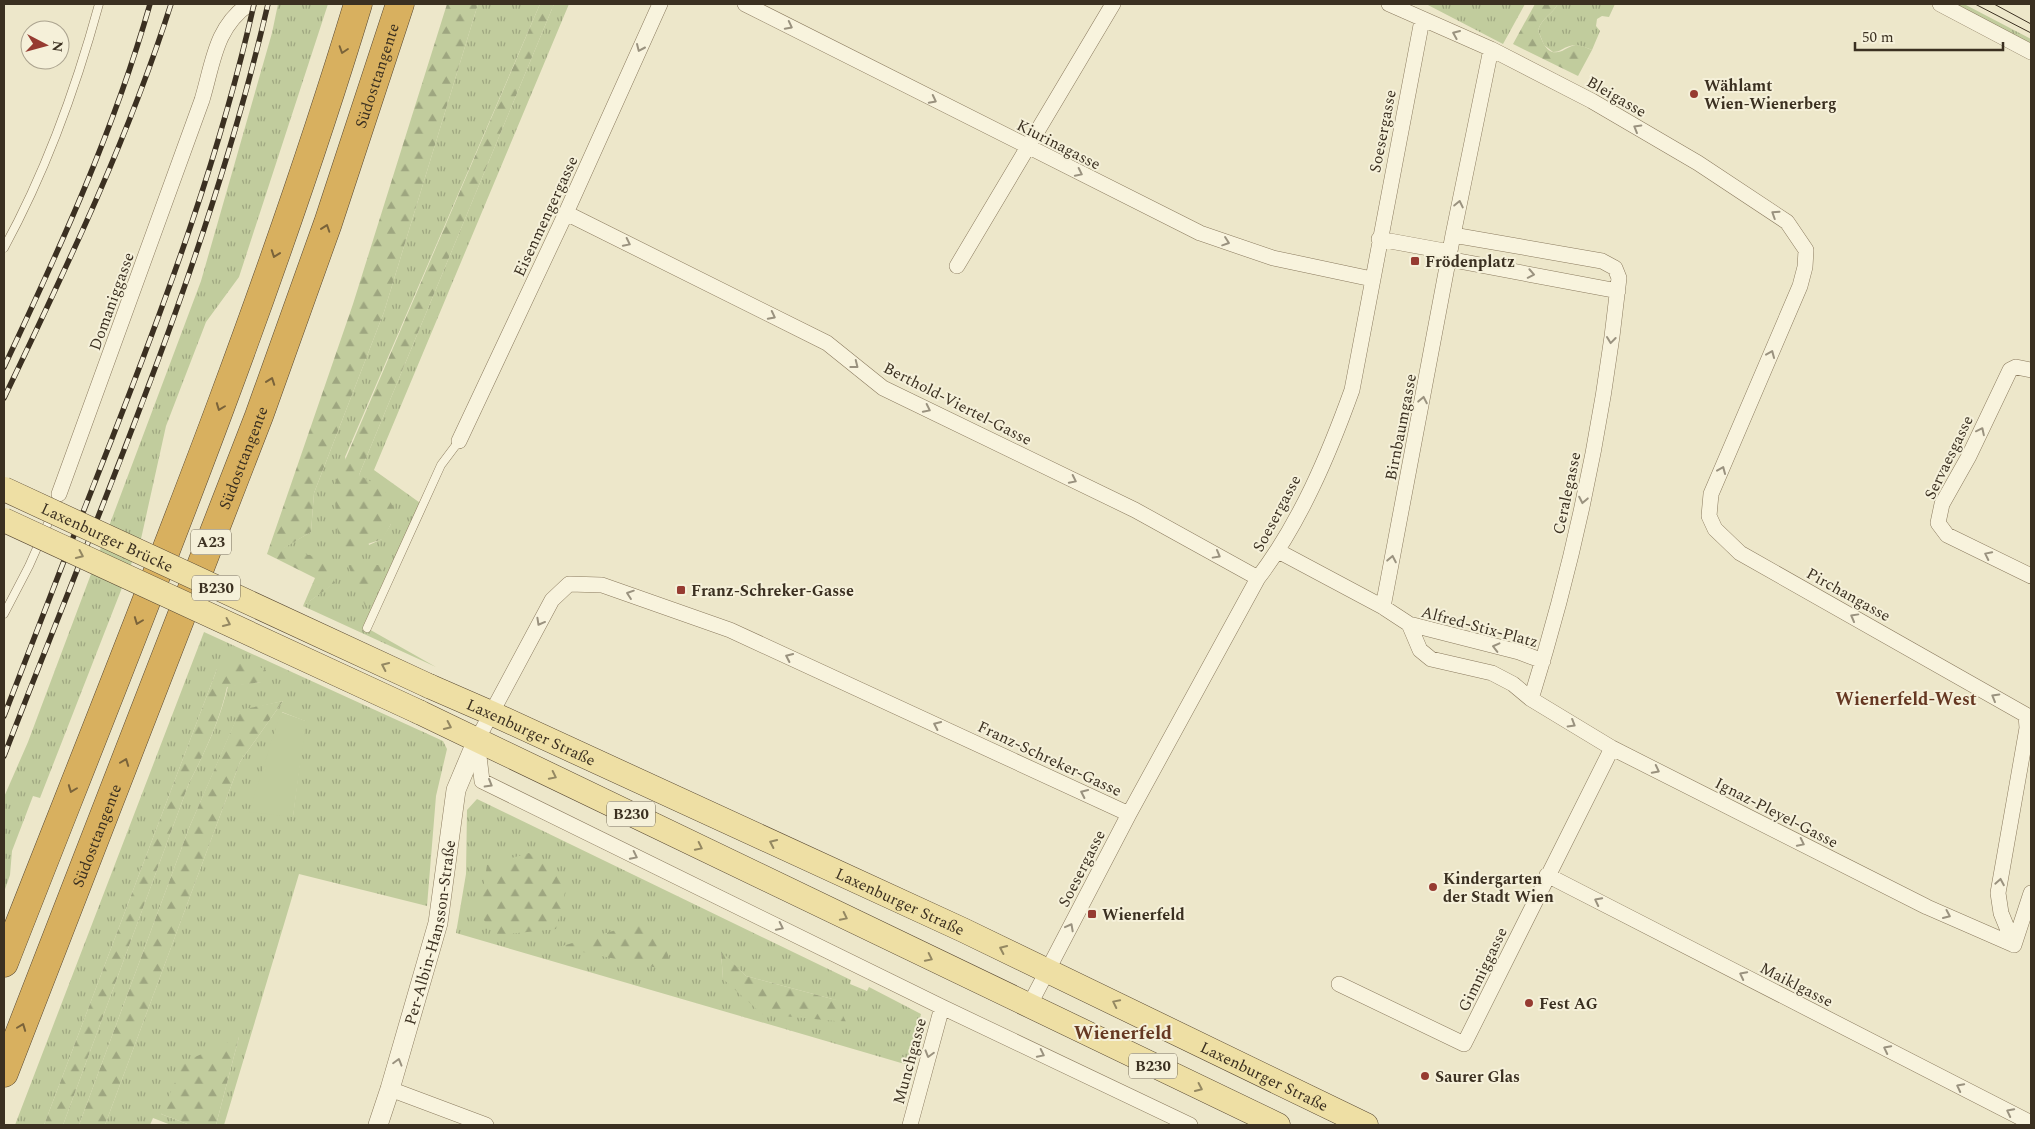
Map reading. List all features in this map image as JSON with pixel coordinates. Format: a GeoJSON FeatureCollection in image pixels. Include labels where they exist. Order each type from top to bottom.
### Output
{"type":"FeatureCollection","features":[{"type":"Feature","properties":{"kind":"highway","name":"A23"},"geometry":{"type":"LineString","coordinates":[[4,963],[221,404],[290,210],[358,4]]}},
{"type":"Feature","properties":{"kind":"highway","name":"Südosttangente"},"geometry":{"type":"LineString","coordinates":[[4,1073],[259,416],[328,223],[400,4]]}},
{"type":"Feature","properties":{"kind":"main road","name":"Laxenburger Brücke"},"geometry":{"type":"LineString","coordinates":[[4,489],[429,686]]}},
{"type":"Feature","properties":{"kind":"main road","name":"Laxenburger Brücke"},"geometry":{"type":"LineString","coordinates":[[4,520],[419,712]]}},
{"type":"Feature","properties":{"kind":"main road","name":"Laxenburger Straße"},"geometry":{"type":"LineString","coordinates":[[429,686],[492,713],[1047,970],[1366,1125]]}},
{"type":"Feature","properties":{"kind":"main road","name":"Laxenburger Straße"},"geometry":{"type":"LineString","coordinates":[[419,712],[1278,1125]]}},
{"type":"Feature","properties":{"kind":"street","name":"Domaniggasse"},"geometry":{"type":"LineString","coordinates":[[60,494],[202,100],[220,36],[227,23],[238,11],[249,4]]}},
{"type":"Feature","properties":{"kind":"street","name":"Eisenmengergasse"},"geometry":{"type":"LineString","coordinates":[[459,441],[566,213],[660,4]]}},
{"type":"Feature","properties":{"kind":"street","name":"Kiurinagasse"},"geometry":{"type":"LineString","coordinates":[[745,4],[1200,233],[1273,258],[1372,279]]}},
{"type":"Feature","properties":{"kind":"street"},"geometry":{"type":"LineString","coordinates":[[957,266],[1113,4]]}},
{"type":"Feature","properties":{"kind":"street","name":"Bleigasse"},"geometry":{"type":"LineString","coordinates":[[1389,4],[1490,49],[1592,101],[1698,163],[1787,222],[1806,250]]}},
{"type":"Feature","properties":{"kind":"street"},"geometry":{"type":"LineString","coordinates":[[1940,4],[2031,52]]}},
{"type":"Feature","properties":{"kind":"street","name":"Soesergasse"},"geometry":{"type":"LineString","coordinates":[[1029,1006],[1129,814],[1258,578],[1278,551],[1332,446],[1352,390],[1379,239],[1422,20]]}},
{"type":"Feature","properties":{"kind":"street","name":"Birnbaumgasse"},"geometry":{"type":"LineString","coordinates":[[1382,607],[1452,236],[1490,49]]}},
{"type":"Feature","properties":{"kind":"street","name":"Berthold-Viertel-Gasse"},"geometry":{"type":"LineString","coordinates":[[566,213],[827,343],[883,388],[1135,510],[1258,578]]}},
{"type":"Feature","properties":{"kind":"street","name":"Ceralegasse"},"geometry":{"type":"LineString","coordinates":[[1452,236],[1602,262],[1615,268],[1619,278],[1606,384],[1578,524],[1543,661],[1531,699]]}},
{"type":"Feature","properties":{"kind":"street"},"geometry":{"type":"LineString","coordinates":[[1379,239],[1618,291]]}},
{"type":"Feature","properties":{"kind":"street","name":"Pirchangasse"},"geometry":{"type":"LineString","coordinates":[[1806,250],[1805,267],[1800,286],[1711,494],[1709,516],[1715,529],[1740,553],[2026,715],[2027,728],[1998,893],[2001,913],[2014,945]]}},
{"type":"Feature","properties":{"kind":"street","name":"Servaesgasse"},"geometry":{"type":"LineString","coordinates":[[2024,368],[2010,370],[1969,456],[1942,504],[1938,524],[1947,535],[2031,576]]}},
{"type":"Feature","properties":{"kind":"street"},"geometry":{"type":"LineString","coordinates":[[1278,551],[1382,607],[1409,624]]}},
{"type":"Feature","properties":{"kind":"street","name":"Franz-Schreker-Gasse"},"geometry":{"type":"LineString","coordinates":[[477,740],[552,600],[569,584],[602,585],[730,630],[1129,814]]}},
{"type":"Feature","properties":{"kind":"street","name":"Alfred-Stix-Platz"},"geometry":{"type":"LineString","coordinates":[[1409,624],[1519,652],[1543,661]]}},
{"type":"Feature","properties":{"kind":"street","name":"Alfred-Stix-Platz"},"geometry":{"type":"LineString","coordinates":[[1409,624],[1420,650],[1431,659],[1492,673],[1513,684],[1531,699]]}},
{"type":"Feature","properties":{"kind":"street","name":"Ignaz-Pleyel-Gasse"},"geometry":{"type":"LineString","coordinates":[[1531,699],[1612,748],[1927,906],[2014,945]]}},
{"type":"Feature","properties":{"kind":"street","name":"Laxenburger Straße"},"geometry":{"type":"LineString","coordinates":[[477,740],[482,780],[942,1007],[1190,1125]]}},
{"type":"Feature","properties":{"kind":"street","name":"Per-Albin-Hansson-Straße"},"geometry":{"type":"LineString","coordinates":[[378,1125],[438,923],[456,790],[477,740]]}},
{"type":"Feature","properties":{"kind":"street","name":"Gimniggasse"},"geometry":{"type":"LineString","coordinates":[[1339,984],[1464,1044],[1612,748]]}},
{"type":"Feature","properties":{"kind":"street","name":"Maiklgasse"},"geometry":{"type":"LineString","coordinates":[[1547,875],[2031,1123]]}},
{"type":"Feature","properties":{"kind":"street"},"geometry":{"type":"LineString","coordinates":[[2014,945],[2031,893]]}},
{"type":"Feature","properties":{"kind":"street","name":"Munchgasse"},"geometry":{"type":"LineString","coordinates":[[910,1125],[942,1007]]}},
{"type":"Feature","properties":{"kind":"street"},"geometry":{"type":"LineString","coordinates":[[390,1089],[486,1125]]}},
{"type":"Feature","properties":{"kind":"lane"},"geometry":{"type":"LineString","coordinates":[[4,248],[28,204],[62,119],[88,45],[99,4]]}},
{"type":"Feature","properties":{"kind":"lane"},"geometry":{"type":"LineString","coordinates":[[367,628],[441,465],[459,441]]}},
{"type":"Feature","properties":{"kind":"lane","name":"Domaniggasse"},"geometry":{"type":"LineString","coordinates":[[4,614],[29,566],[60,494]]}},
{"type":"Feature","properties":{"kind":"green space"},"geometry":{"type":"Polygon","coordinates":[[[278,4],[328,4],[239,277],[206,322],[166,426],[141,539],[40,798],[33,796],[12,851],[10,875],[4,892],[4,797],[28,742],[201,281],[272,33],[278,4]]]}},
{"type":"Feature","properties":{"kind":"green space"},"geometry":{"type":"Polygon","coordinates":[[[447,4],[478,4],[384,312],[314,493],[311,532],[284,548],[323,559],[335,583],[303,606],[315,578],[267,554],[353,304],[447,4]]]}},
{"type":"Feature","properties":{"kind":"green space"},"geometry":{"type":"Polygon","coordinates":[[[478,4],[540,4],[345,457],[369,545],[382,539],[391,524],[359,475],[554,4],[569,4],[374,470],[423,505],[367,628],[436,667],[303,606],[334,583],[283,548],[311,532],[314,493],[384,312],[478,4]]]}},
{"type":"Feature","properties":{"kind":"green space"},"geometry":{"type":"Polygon","coordinates":[[[540,4],[554,4],[359,475],[384,489],[393,507],[391,524],[383,539],[349,550],[339,548],[334,486],[540,4]]]}},
{"type":"Feature","properties":{"kind":"green space"},"geometry":{"type":"Polygon","coordinates":[[[1426,4],[1525,4],[1503,44],[1426,4]]]}},
{"type":"Feature","properties":{"kind":"green space"},"geometry":{"type":"Polygon","coordinates":[[[1535,4],[1558,4],[1542,22],[1538,30],[1550,51],[1560,51],[1576,45],[1592,50],[1578,76],[1513,44],[1535,4]]]}},
{"type":"Feature","properties":{"kind":"green space"},"geometry":{"type":"Polygon","coordinates":[[[1558,4],[1615,4],[1609,17],[1602,16],[1597,19],[1596,26],[1600,31],[1592,50],[1574,45],[1553,52],[1544,45],[1538,30],[1542,22],[1558,4]]]}},
{"type":"Feature","properties":{"kind":"green space"},"geometry":{"type":"Polygon","coordinates":[[[1950,4],[1964,4],[2031,39],[2031,47],[1950,4]]]}},
{"type":"Feature","properties":{"kind":"green space"},"geometry":{"type":"Polygon","coordinates":[[[348,565],[385,565],[366,608],[348,565]]]}},
{"type":"Feature","properties":{"kind":"green space"},"geometry":{"type":"Polygon","coordinates":[[[204,632],[443,741],[447,749],[436,796],[427,906],[299,874],[224,1125],[216,1125],[239,1037],[161,1114],[190,1125],[171,1125],[153,1118],[150,1125],[105,1125],[240,762],[283,701],[240,711],[189,828],[79,1125],[63,1125],[189,783],[212,736],[228,686],[261,682],[217,669],[44,1125],[15,1125],[204,632]],[[282,712],[293,816],[305,721],[282,712]]]}},
{"type":"Feature","properties":{"kind":"green space"},"geometry":{"type":"Polygon","coordinates":[[[245,660],[266,670],[261,682],[227,687],[216,724],[189,783],[63,1125],[44,1125],[217,669],[245,660]]]}},
{"type":"Feature","properties":{"kind":"green space"},"geometry":{"type":"Polygon","coordinates":[[[283,701],[240,762],[105,1125],[79,1125],[189,828],[240,710],[283,701]]]}},
{"type":"Feature","properties":{"kind":"green space"},"geometry":{"type":"Polygon","coordinates":[[[281,712],[306,721],[293,817],[249,812],[281,712]]]}},
{"type":"Feature","properties":{"kind":"green space"},"geometry":{"type":"Polygon","coordinates":[[[477,799],[851,980],[850,984],[867,991],[869,987],[921,1014],[908,1065],[456,933],[466,874],[467,810],[477,799]],[[721,952],[723,979],[836,1000],[746,976],[721,952]]]}},
{"type":"Feature","properties":{"kind":"green space"},"geometry":{"type":"Polygon","coordinates":[[[529,853],[568,880],[556,929],[498,935],[479,915],[487,865],[529,853]]]}},
{"type":"Feature","properties":{"kind":"green space"},"geometry":{"type":"Polygon","coordinates":[[[633,925],[661,927],[672,971],[559,947],[633,925]]]}},
{"type":"Feature","properties":{"kind":"green space"},"geometry":{"type":"Polygon","coordinates":[[[721,951],[746,976],[836,1000],[846,1022],[762,1014],[723,979],[721,951]]]}},
{"type":"Feature","properties":{"kind":"green space"},"geometry":{"type":"Polygon","coordinates":[[[239,1037],[216,1125],[190,1125],[161,1114],[184,1062],[239,1037]]]}},
{"type":"Feature","properties":{"kind":"tram line"},"geometry":{"type":"LineString","coordinates":[[1975,4],[2031,33]]}},
{"type":"Feature","properties":{"kind":"tram line"},"geometry":{"type":"LineString","coordinates":[[1994,4],[2031,24]]}},
{"type":"Feature","properties":{"kind":"railway"},"geometry":{"type":"LineString","coordinates":[[4,367],[65,233],[103,143],[136,51],[150,4]]}},
{"type":"Feature","properties":{"kind":"railway"},"geometry":{"type":"LineString","coordinates":[[4,398],[72,253],[115,155],[154,55],[171,4]]}},
{"type":"Feature","properties":{"kind":"railway"},"geometry":{"type":"LineString","coordinates":[[4,716],[133,383],[192,223],[226,114],[254,4]]}},
{"type":"Feature","properties":{"kind":"railway"},"geometry":{"type":"LineString","coordinates":[[4,756],[113,478],[183,291],[215,196],[243,101],[268,4]]}},
{"type":"Feature","properties":{"kind":"place","name":"Wählamt Wien-Wienerberg"},"geometry":{"type":"Point","coordinates":[1694,94]}},
{"type":"Feature","properties":{"kind":"place","name":"Frödenplatz"},"geometry":{"type":"Point","coordinates":[1415,261]}},
{"type":"Feature","properties":{"kind":"place","name":"Franz-Schreker-Gasse"},"geometry":{"type":"Point","coordinates":[681,590]}},
{"type":"Feature","properties":{"kind":"place","name":"Kindergarten der Stadt Wien"},"geometry":{"type":"Point","coordinates":[1433,887]}},
{"type":"Feature","properties":{"kind":"place","name":"Wienerfeld"},"geometry":{"type":"Point","coordinates":[1092,914]}},
{"type":"Feature","properties":{"kind":"place","name":"Fest AG"},"geometry":{"type":"Point","coordinates":[1529,1003]}},
{"type":"Feature","properties":{"kind":"place","name":"Saurer Glas"},"geometry":{"type":"Point","coordinates":[1425,1076]}},
{"type":"Feature","properties":{"kind":"district","name":"Wienerfeld-West"},"geometry":{"type":"Point","coordinates":[1906,699]}},
{"type":"Feature","properties":{"kind":"district","name":"Wienerfeld"},"geometry":{"type":"Point","coordinates":[1123,1032]}}]}
